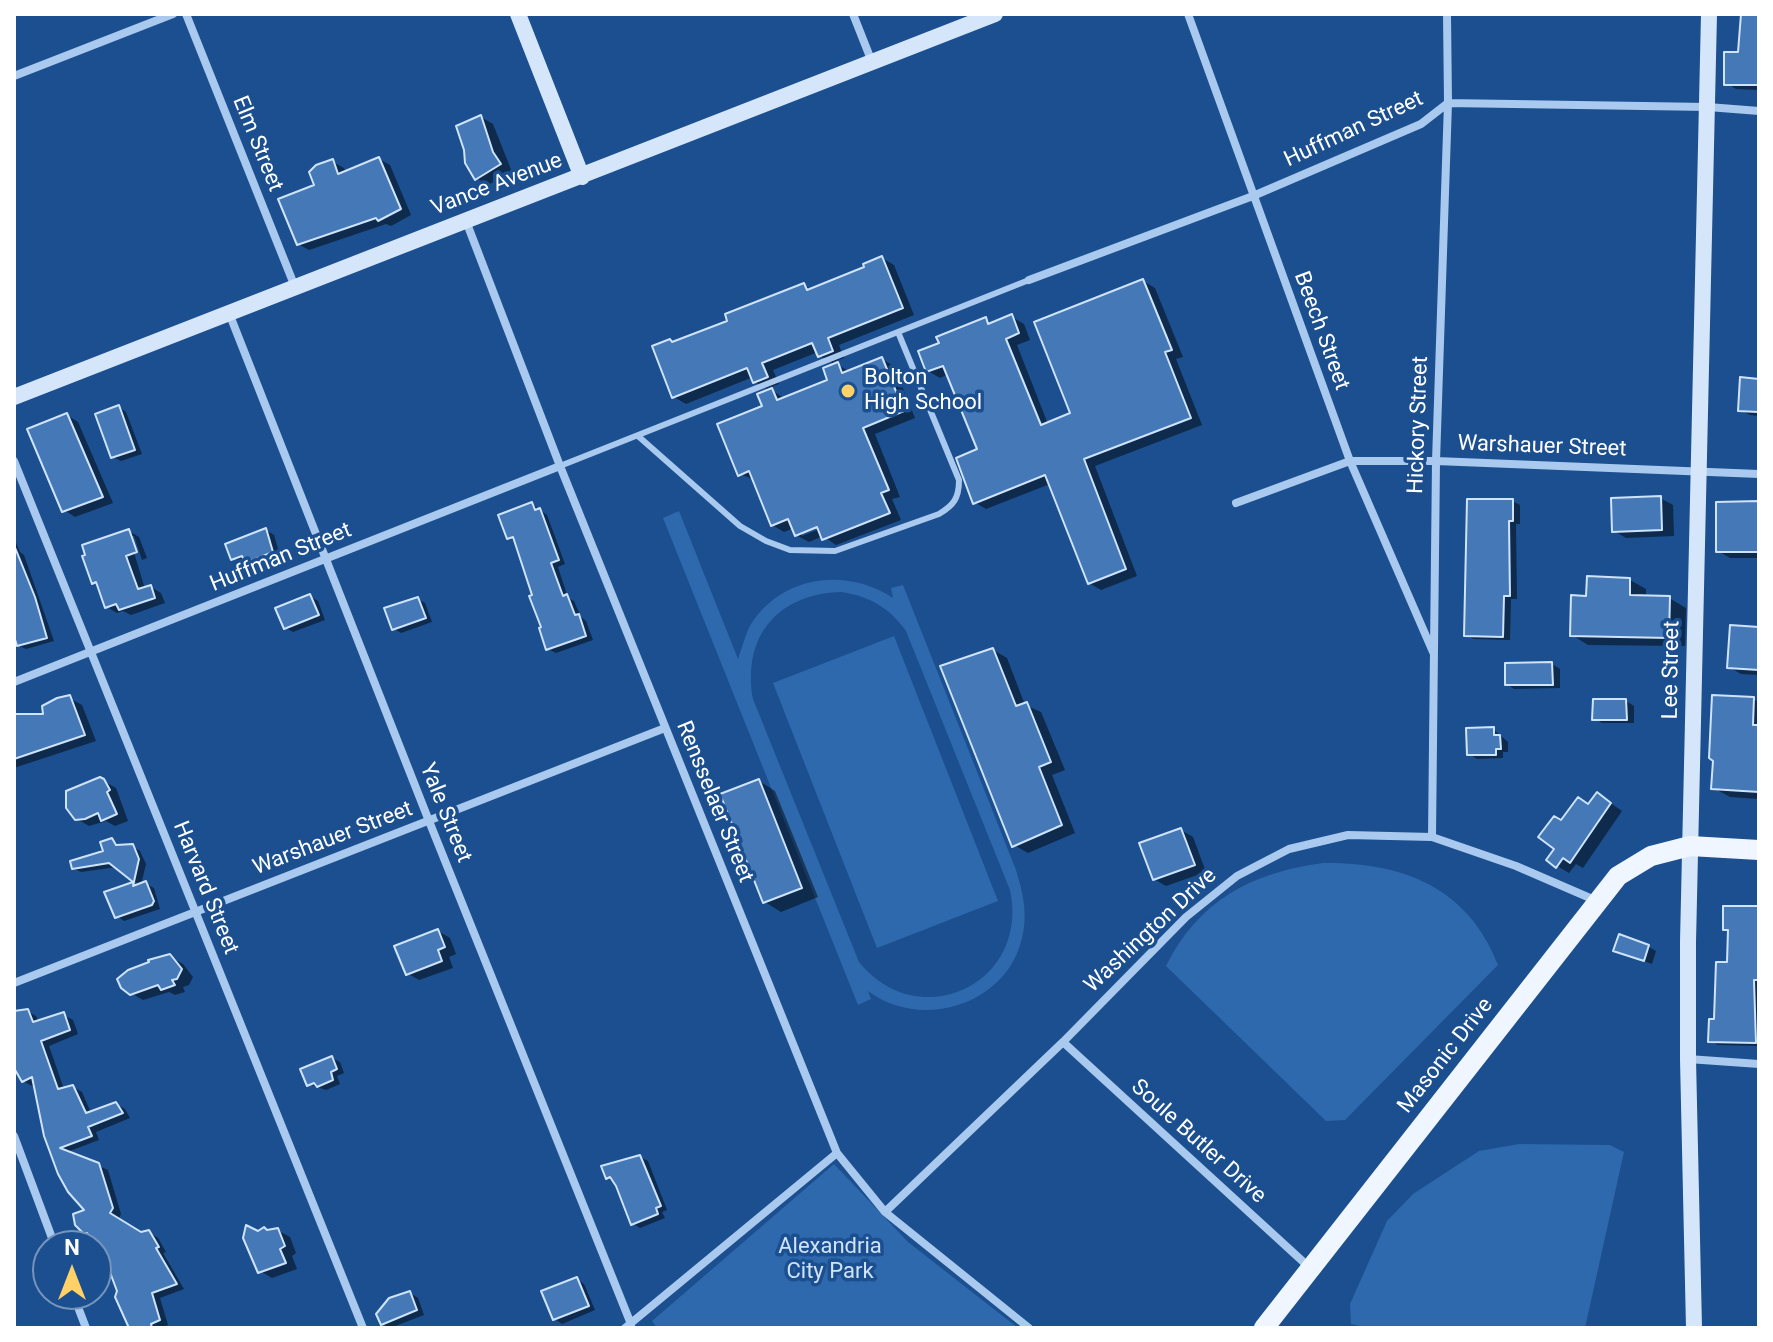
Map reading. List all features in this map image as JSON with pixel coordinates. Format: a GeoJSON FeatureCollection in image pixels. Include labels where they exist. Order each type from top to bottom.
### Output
{"type":"FeatureCollection","features":[{"type":"Feature","properties":{"kind":"main road","name":"Masonic Drive"},"geometry":{"type":"LineString","coordinates":[[1264,1328],[1618,876],[1651,856],[1690,846],[1759,850]]}},
{"type":"Feature","properties":{"kind":"street"},"geometry":{"type":"LineString","coordinates":[[14,76],[173,14]]}},
{"type":"Feature","properties":{"kind":"street","name":"Elm Street"},"geometry":{"type":"LineString","coordinates":[[186,14],[295,287]]}},
{"type":"Feature","properties":{"kind":"street"},"geometry":{"type":"LineString","coordinates":[[518,14],[582,177]]}},
{"type":"Feature","properties":{"kind":"street"},"geometry":{"type":"LineString","coordinates":[[853,14],[872,62]]}},
{"type":"Feature","properties":{"kind":"street","name":"Vance Avenue"},"geometry":{"type":"LineString","coordinates":[[14,397],[995,14]]}},
{"type":"Feature","properties":{"kind":"street","name":"Beech Street"},"geometry":{"type":"LineString","coordinates":[[1188,14],[1350,461],[1434,654]]}},
{"type":"Feature","properties":{"kind":"street","name":"Hickory Street"},"geometry":{"type":"LineString","coordinates":[[1432,837],[1436,461],[1448,103],[1447,14]]}},
{"type":"Feature","properties":{"kind":"street","name":"Lee Street"},"geometry":{"type":"LineString","coordinates":[[1694,1328],[1688,1059],[1690,846],[1709,14]]}},
{"type":"Feature","properties":{"kind":"street","name":"Huffman Street"},"geometry":{"type":"LineString","coordinates":[[1029,280],[1253,196],[1421,124],[1448,103],[1708,107],[1759,111]]}},
{"type":"Feature","properties":{"kind":"street","name":"Rensselaer Street"},"geometry":{"type":"LineString","coordinates":[[466,220],[560,466],[837,1153],[885,1212],[1029,1328]]}},
{"type":"Feature","properties":{"kind":"street","name":"Yale Street"},"geometry":{"type":"LineString","coordinates":[[229,313],[628,1326]]}},
{"type":"Feature","properties":{"kind":"street","name":"Harvard Street"},"geometry":{"type":"LineString","coordinates":[[14,461],[363,1328]]}},
{"type":"Feature","properties":{"kind":"street","name":"Warshauer Street"},"geometry":{"type":"LineString","coordinates":[[1236,503],[1350,461],[1436,461],[1759,474]]}},
{"type":"Feature","properties":{"kind":"street","name":"Huffman Street"},"geometry":{"type":"LineString","coordinates":[[14,682],[560,466]]}},
{"type":"Feature","properties":{"kind":"street","name":"Warshauer Street"},"geometry":{"type":"LineString","coordinates":[[14,983],[665,728]]}},
{"type":"Feature","properties":{"kind":"street","name":"Washington Drive"},"geometry":{"type":"LineString","coordinates":[[885,1212],[1063,1042],[1186,917],[1237,876],[1289,849],[1348,835],[1432,837],[1516,866],[1598,901]]}},
{"type":"Feature","properties":{"kind":"street","name":"Soule Butler Drive"},"geometry":{"type":"LineString","coordinates":[[1063,1042],[1310,1268]]}},
{"type":"Feature","properties":{"kind":"street"},"geometry":{"type":"LineString","coordinates":[[1688,1059],[1759,1064]]}},
{"type":"Feature","properties":{"kind":"street"},"geometry":{"type":"LineString","coordinates":[[14,1136],[49,1230]]}},
{"type":"Feature","properties":{"kind":"street"},"geometry":{"type":"LineString","coordinates":[[628,1326],[837,1153]]}},
{"type":"Feature","properties":{"kind":"lane"},"geometry":{"type":"LineString","coordinates":[[560,466],[1029,280]]}},
{"type":"Feature","properties":{"kind":"lane"},"geometry":{"type":"LineString","coordinates":[[638,436],[740,526],[790,550],[835,551],[939,514],[951,506],[959,494],[959,480],[898,332]]}},
{"type":"Feature","properties":{"kind":"green space"},"geometry":{"type":"Polygon","coordinates":[[[679,511],[738,659],[751,624],[764,608],[797,586],[816,581],[856,582],[893,598],[891,588],[903,585],[1016,870],[1023,895],[1024,929],[1013,961],[999,980],[981,995],[959,1005],[912,1009],[889,1003],[868,991],[871,999],[858,1005],[663,518],[679,511]],[[841,592],[799,601],[769,623],[759,638],[753,656],[753,699],[859,962],[884,984],[911,995],[938,997],[964,989],[987,974],[1003,951],[1012,923],[1010,890],[906,631],[886,610],[870,600],[841,592]]]}},
{"type":"Feature","properties":{"kind":"green space"},"geometry":{"type":"Polygon","coordinates":[[[894,636],[998,901],[877,948],[773,683],[894,636]]]}},
{"type":"Feature","properties":{"kind":"green space"},"geometry":{"type":"Polygon","coordinates":[[[1323,863],[1379,868],[1429,884],[1469,916],[1485,938],[1498,965],[1345,1120],[1326,1121],[1166,966],[1194,923],[1230,894],[1273,874],[1323,863]]]}},
{"type":"Feature","properties":{"kind":"green space"},"geometry":{"type":"Polygon","coordinates":[[[1519,1144],[1610,1145],[1624,1152],[1585,1328],[1369,1328],[1351,1324],[1350,1304],[1387,1221],[1413,1194],[1479,1151],[1519,1144]]]}},
{"type":"Feature","properties":{"kind":"green space","name":"Alexandria City Park"},"geometry":{"type":"Polygon","coordinates":[[[834,1164],[908,1242],[1018,1328],[657,1328],[652,1321],[834,1164]]]}},
{"type":"Feature","properties":{"kind":"building"},"geometry":{"type":"Polygon","coordinates":[[[1741,14],[1759,15],[1759,85],[1724,85],[1724,52],[1738,52],[1741,14]]]}},
{"type":"Feature","properties":{"kind":"building"},"geometry":{"type":"Polygon","coordinates":[[[481,115],[493,152],[501,164],[475,180],[465,163],[456,126],[481,115]]]}},
{"type":"Feature","properties":{"kind":"building"},"geometry":{"type":"Polygon","coordinates":[[[379,157],[401,209],[378,221],[376,218],[297,245],[278,199],[314,185],[309,172],[316,165],[333,159],[338,174],[379,157]]]}},
{"type":"Feature","properties":{"kind":"building"},"geometry":{"type":"Polygon","coordinates":[[[882,256],[903,308],[828,338],[833,351],[818,357],[812,343],[762,363],[768,377],[753,383],[747,368],[672,398],[652,346],[670,339],[672,342],[727,321],[725,314],[804,283],[807,290],[864,267],[863,264],[882,256]]]}},
{"type":"Feature","properties":{"kind":"building"},"geometry":{"type":"Polygon","coordinates":[[[1143,279],[1172,350],[1165,352],[1191,418],[1084,459],[1126,569],[1088,584],[1045,475],[973,504],[956,458],[977,449],[943,366],[926,372],[918,351],[939,343],[936,337],[986,317],[988,324],[1012,314],[1019,333],[1006,339],[1041,425],[1070,413],[1034,322],[1143,279]]]}},
{"type":"Feature","properties":{"kind":"building"},"geometry":{"type":"Polygon","coordinates":[[[882,357],[904,411],[863,428],[889,490],[881,493],[890,513],[822,540],[817,527],[795,536],[788,519],[771,526],[749,471],[738,476],[717,424],[762,406],[757,394],[772,388],[777,400],[827,380],[823,368],[838,362],[842,373],[882,357]]]}},
{"type":"Feature","properties":{"kind":"building"},"geometry":{"type":"Polygon","coordinates":[[[1740,377],[1759,379],[1758,412],[1738,411],[1740,377]]]}},
{"type":"Feature","properties":{"kind":"building"},"geometry":{"type":"Polygon","coordinates":[[[119,405],[135,450],[111,458],[95,414],[119,405]]]}},
{"type":"Feature","properties":{"kind":"building"},"geometry":{"type":"Polygon","coordinates":[[[67,413],[103,497],[62,512],[27,429],[67,413]]]}},
{"type":"Feature","properties":{"kind":"building"},"geometry":{"type":"Polygon","coordinates":[[[1661,496],[1662,530],[1612,532],[1611,498],[1661,496]]]}},
{"type":"Feature","properties":{"kind":"building"},"geometry":{"type":"Polygon","coordinates":[[[1467,499],[1513,499],[1513,521],[1509,521],[1510,596],[1504,596],[1503,637],[1464,636],[1467,499]]]}},
{"type":"Feature","properties":{"kind":"building"},"geometry":{"type":"Polygon","coordinates":[[[1759,501],[1759,552],[1716,552],[1716,502],[1759,501]]]}},
{"type":"Feature","properties":{"kind":"building"},"geometry":{"type":"Polygon","coordinates":[[[532,502],[535,510],[540,508],[559,560],[551,563],[563,596],[567,594],[575,615],[579,614],[586,636],[546,650],[513,537],[507,539],[498,515],[532,502]]]}},
{"type":"Feature","properties":{"kind":"building"},"geometry":{"type":"Polygon","coordinates":[[[266,528],[273,552],[245,563],[242,556],[231,560],[225,544],[266,528]]]}},
{"type":"Feature","properties":{"kind":"building"},"geometry":{"type":"Polygon","coordinates":[[[129,529],[137,552],[126,556],[138,589],[151,585],[155,598],[119,610],[116,604],[105,608],[96,582],[92,584],[82,556],[85,555],[82,545],[129,529]]]}},
{"type":"Feature","properties":{"kind":"building"},"geometry":{"type":"Polygon","coordinates":[[[14,545],[35,597],[47,638],[17,646],[14,636],[14,545]]]}},
{"type":"Feature","properties":{"kind":"building"},"geometry":{"type":"Polygon","coordinates":[[[1587,576],[1630,578],[1630,595],[1670,596],[1669,638],[1570,636],[1571,595],[1586,596],[1587,576]]]}},
{"type":"Feature","properties":{"kind":"building"},"geometry":{"type":"Polygon","coordinates":[[[310,594],[319,615],[284,629],[275,608],[310,594]]]}},
{"type":"Feature","properties":{"kind":"building"},"geometry":{"type":"Polygon","coordinates":[[[418,597],[426,618],[392,630],[384,608],[418,597]]]}},
{"type":"Feature","properties":{"kind":"building"},"geometry":{"type":"Polygon","coordinates":[[[1730,625],[1759,627],[1759,670],[1727,668],[1730,625]]]}},
{"type":"Feature","properties":{"kind":"building"},"geometry":{"type":"Polygon","coordinates":[[[993,648],[1016,706],[1027,702],[1051,762],[1039,767],[1062,825],[1012,847],[940,666],[993,648]]]}},
{"type":"Feature","properties":{"kind":"building"},"geometry":{"type":"Polygon","coordinates":[[[1552,662],[1553,685],[1505,685],[1505,663],[1552,662]]]}},
{"type":"Feature","properties":{"kind":"building"},"geometry":{"type":"Polygon","coordinates":[[[70,695],[85,735],[14,759],[14,714],[43,714],[42,706],[70,695]]]}},
{"type":"Feature","properties":{"kind":"building"},"geometry":{"type":"Polygon","coordinates":[[[1712,695],[1754,697],[1753,725],[1759,725],[1759,792],[1711,789],[1712,695]]]}},
{"type":"Feature","properties":{"kind":"building"},"geometry":{"type":"Polygon","coordinates":[[[1593,699],[1626,699],[1627,720],[1592,720],[1593,699]]]}},
{"type":"Feature","properties":{"kind":"building"},"geometry":{"type":"Polygon","coordinates":[[[1494,727],[1494,735],[1500,735],[1501,749],[1496,749],[1496,755],[1467,755],[1466,728],[1494,727]]]}},
{"type":"Feature","properties":{"kind":"building"},"geometry":{"type":"Polygon","coordinates":[[[100,777],[110,790],[107,792],[117,814],[101,821],[98,813],[75,820],[66,808],[66,791],[100,777]]]}},
{"type":"Feature","properties":{"kind":"building"},"geometry":{"type":"Polygon","coordinates":[[[759,779],[802,888],[763,903],[720,794],[759,779]]]}},
{"type":"Feature","properties":{"kind":"building"},"geometry":{"type":"Polygon","coordinates":[[[1597,792],[1611,803],[1570,863],[1563,858],[1556,868],[1546,860],[1554,849],[1538,837],[1554,816],[1561,820],[1578,797],[1588,804],[1597,792]]]}},
{"type":"Feature","properties":{"kind":"building"},"geometry":{"type":"Polygon","coordinates":[[[1181,828],[1195,865],[1153,880],[1139,843],[1181,828]]]}},
{"type":"Feature","properties":{"kind":"building"},"geometry":{"type":"Polygon","coordinates":[[[112,838],[116,845],[133,844],[139,859],[133,886],[146,881],[154,901],[152,905],[115,918],[104,892],[133,882],[109,863],[72,869],[70,861],[103,851],[100,842],[112,838]]]}},
{"type":"Feature","properties":{"kind":"building"},"geometry":{"type":"Polygon","coordinates":[[[1723,906],[1759,906],[1758,980],[1754,980],[1756,1043],[1708,1042],[1709,1019],[1714,1019],[1716,962],[1727,962],[1728,930],[1723,930],[1723,906]]]}},
{"type":"Feature","properties":{"kind":"building"},"geometry":{"type":"Polygon","coordinates":[[[438,929],[445,947],[438,950],[442,961],[406,975],[394,946],[438,929]]]}},
{"type":"Feature","properties":{"kind":"building"},"geometry":{"type":"Polygon","coordinates":[[[1619,934],[1649,945],[1644,961],[1613,951],[1619,934]]]}},
{"type":"Feature","properties":{"kind":"building"},"geometry":{"type":"Polygon","coordinates":[[[170,954],[182,969],[177,979],[172,980],[175,985],[161,990],[158,985],[130,995],[121,988],[117,979],[128,970],[170,954]]]}},
{"type":"Feature","properties":{"kind":"building"},"geometry":{"type":"Polygon","coordinates":[[[28,1009],[33,1022],[64,1012],[70,1030],[41,1041],[58,1089],[73,1085],[86,1113],[116,1102],[123,1113],[88,1127],[92,1136],[60,1148],[99,1163],[113,1208],[110,1213],[141,1232],[149,1230],[159,1247],[156,1248],[177,1284],[152,1293],[160,1320],[151,1324],[152,1328],[129,1328],[115,1297],[112,1230],[80,1230],[75,1225],[73,1214],[84,1210],[68,1192],[58,1174],[44,1136],[32,1077],[22,1082],[14,1068],[14,1011],[28,1009]]]}},
{"type":"Feature","properties":{"kind":"building"},"geometry":{"type":"Polygon","coordinates":[[[332,1056],[337,1069],[331,1072],[333,1080],[317,1087],[314,1083],[307,1086],[300,1069],[332,1056]]]}},
{"type":"Feature","properties":{"kind":"building"},"geometry":{"type":"Polygon","coordinates":[[[640,1155],[661,1206],[656,1208],[658,1214],[631,1225],[616,1186],[610,1177],[606,1179],[601,1166],[640,1155]]]}},
{"type":"Feature","properties":{"kind":"building"},"geometry":{"type":"Polygon","coordinates":[[[246,1225],[258,1231],[264,1227],[267,1230],[278,1228],[285,1246],[280,1249],[286,1263],[258,1273],[243,1238],[246,1225]]]}},
{"type":"Feature","properties":{"kind":"building"},"geometry":{"type":"Polygon","coordinates":[[[577,1277],[589,1306],[553,1320],[541,1291],[577,1277]]]}},
{"type":"Feature","properties":{"kind":"building"},"geometry":{"type":"Polygon","coordinates":[[[410,1291],[417,1310],[381,1325],[376,1314],[389,1298],[410,1291]]]}},
{"type":"Feature","properties":{"kind":"place","name":"Bolton High School"},"geometry":{"type":"Point","coordinates":[848,391]}}]}
